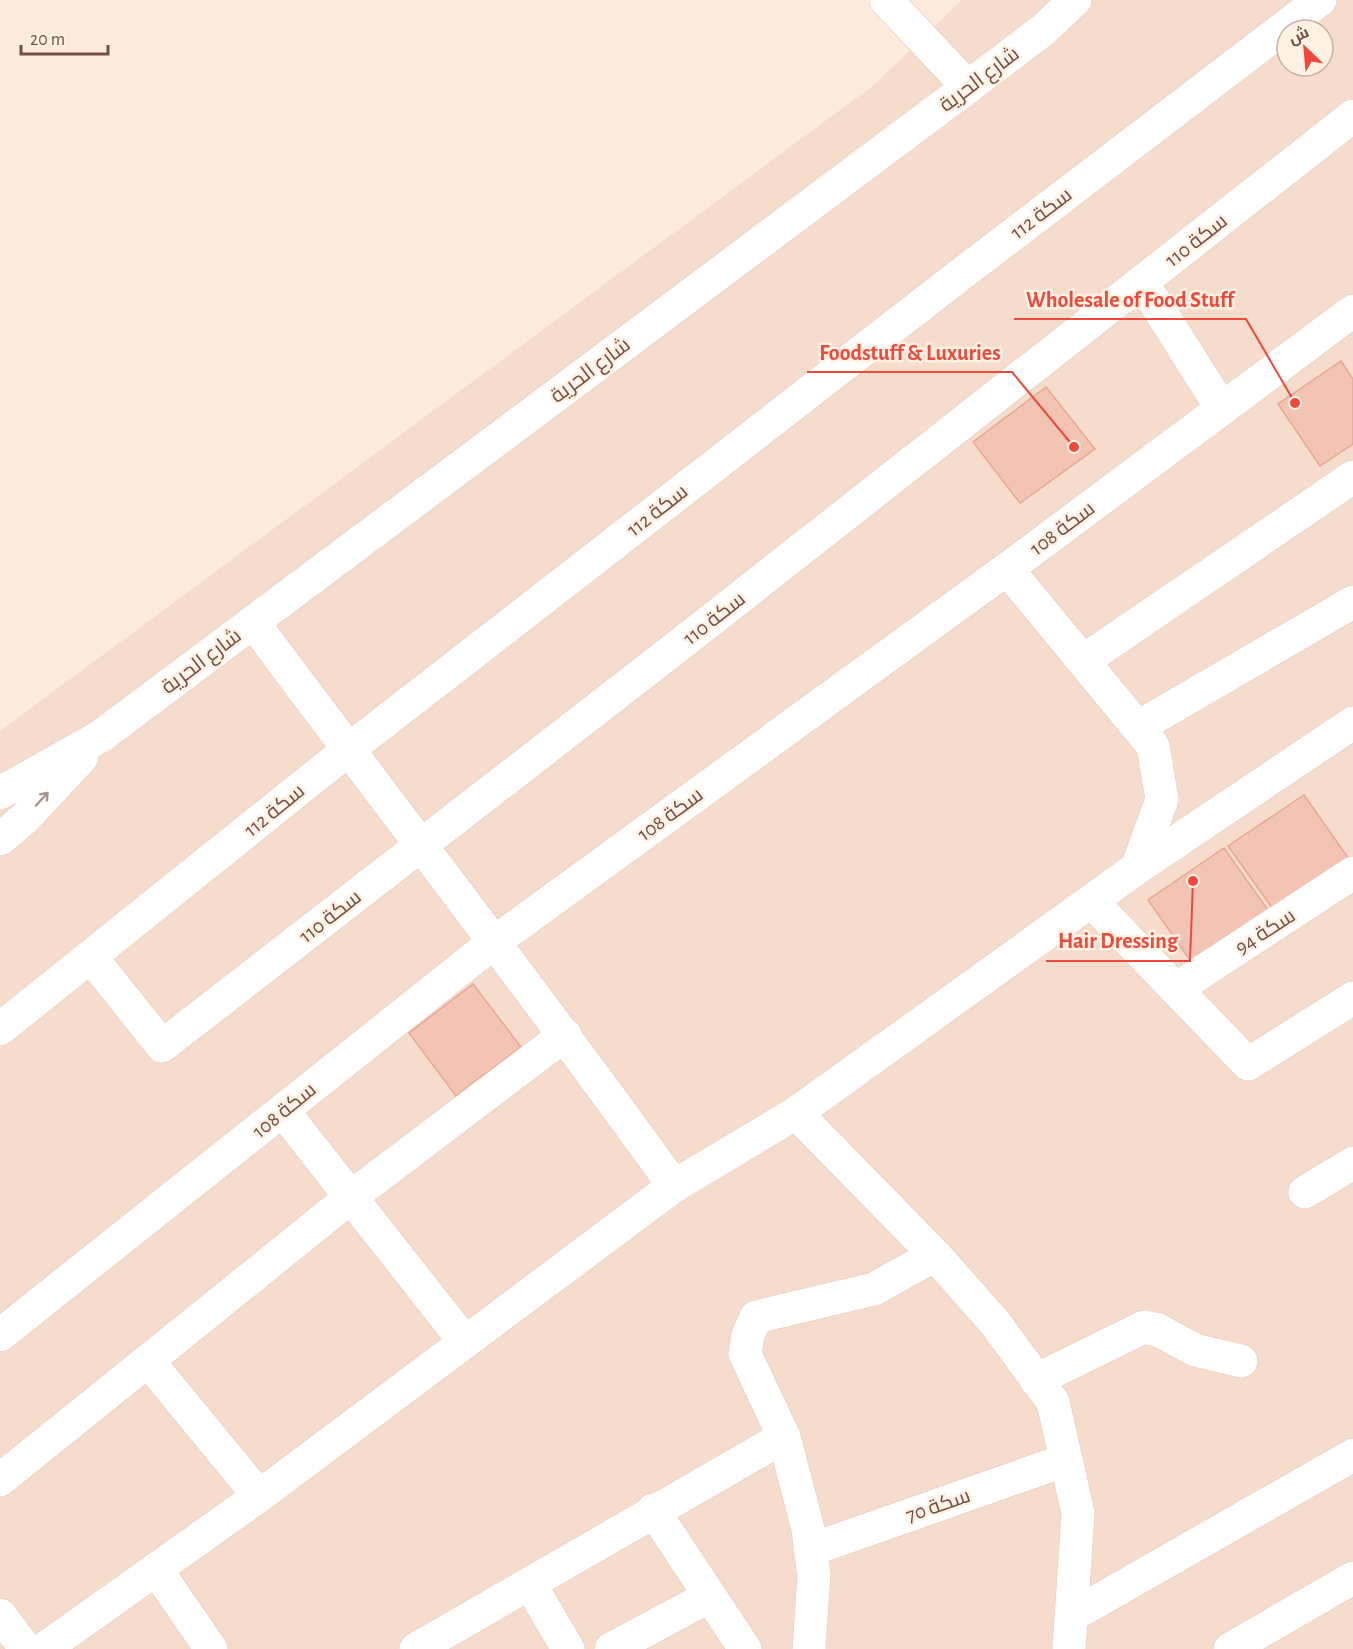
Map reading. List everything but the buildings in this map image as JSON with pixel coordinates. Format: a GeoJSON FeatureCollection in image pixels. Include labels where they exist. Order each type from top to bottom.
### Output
{"type":"FeatureCollection","features":[{"type":"Feature","properties":{"kind":"street"},"geometry":{"type":"LineString","coordinates":[[886,0],[968,87]]}},
{"type":"Feature","properties":{"kind":"street","name":"شارع الحرية"},"geometry":{"type":"LineString","coordinates":[[0,793],[102,736],[968,87],[1043,30],[1075,0]]}},
{"type":"Feature","properties":{"kind":"street","name":"سكة 112"},"geometry":{"type":"LineString","coordinates":[[0,1029],[348,750],[950,282],[1320,0]]}},
{"type":"Feature","properties":{"kind":"street","name":"سكة 110"},"geometry":{"type":"LineString","coordinates":[[91,957],[162,1046],[1353,116]]}},
{"type":"Feature","properties":{"kind":"street"},"geometry":{"type":"LineString","coordinates":[[1142,282],[1222,409]]}},
{"type":"Feature","properties":{"kind":"street","name":"سكة 108"},"geometry":{"type":"LineString","coordinates":[[0,1335],[493,943],[1007,569],[1353,311]]}},
{"type":"Feature","properties":{"kind":"street"},"geometry":{"type":"LineString","coordinates":[[1083,661],[1353,477]]}},
{"type":"Feature","properties":{"kind":"street"},"geometry":{"type":"LineString","coordinates":[[1007,569],[1153,746],[1162,799],[1137,868]]}},
{"type":"Feature","properties":{"kind":"street"},"geometry":{"type":"LineString","coordinates":[[1137,727],[1353,602]]}},
{"type":"Feature","properties":{"kind":"street"},"geometry":{"type":"LineString","coordinates":[[253,622],[493,943],[565,1035],[674,1186]]}},
{"type":"Feature","properties":{"kind":"street"},"geometry":{"type":"LineString","coordinates":[[44,1649],[259,1496],[674,1186],[796,1113],[1137,868],[1353,723]]}},
{"type":"Feature","properties":{"kind":"street","name":"شارع الحرية"},"geometry":{"type":"LineString","coordinates":[[0,839],[25,818],[102,736]]}},
{"type":"Feature","properties":{"kind":"street","name":"سكة 94"},"geometry":{"type":"LineString","coordinates":[[1176,989],[1353,873]]}},
{"type":"Feature","properties":{"kind":"street"},"geometry":{"type":"LineString","coordinates":[[1091,901],[1248,1064],[1353,998]]}},
{"type":"Feature","properties":{"kind":"street"},"geometry":{"type":"LineString","coordinates":[[0,1480],[351,1197],[565,1035]]}},
{"type":"Feature","properties":{"kind":"street"},"geometry":{"type":"LineString","coordinates":[[283,1111],[465,1342]]}},
{"type":"Feature","properties":{"kind":"street"},"geometry":{"type":"LineString","coordinates":[[796,1113],[935,1255],[996,1324],[1053,1402],[1078,1513],[1069,1649]]}},
{"type":"Feature","properties":{"kind":"street"},"geometry":{"type":"LineString","coordinates":[[1305,1192],[1353,1163]]}},
{"type":"Feature","properties":{"kind":"street"},"geometry":{"type":"LineString","coordinates":[[809,1649],[814,1575],[807,1529],[784,1437],[745,1354],[748,1335],[756,1317],[874,1289],[935,1255]]}},
{"type":"Feature","properties":{"kind":"street"},"geometry":{"type":"LineString","coordinates":[[1036,1380],[1144,1327],[1158,1330],[1195,1350],[1241,1361]]}},
{"type":"Feature","properties":{"kind":"street"},"geometry":{"type":"LineString","coordinates":[[148,1361],[259,1496]]}},
{"type":"Feature","properties":{"kind":"street"},"geometry":{"type":"LineString","coordinates":[[416,1649],[653,1510],[784,1437]]}},
{"type":"Feature","properties":{"kind":"street"},"geometry":{"type":"LineString","coordinates":[[1073,1615],[1353,1455]]}},
{"type":"Feature","properties":{"kind":"street","name":"سكة 70"},"geometry":{"type":"LineString","coordinates":[[810,1550],[1066,1460]]}},
{"type":"Feature","properties":{"kind":"street"},"geometry":{"type":"LineString","coordinates":[[653,1510],[746,1649]]}},
{"type":"Feature","properties":{"kind":"street"},"geometry":{"type":"LineString","coordinates":[[156,1569],[211,1649]]}},
{"type":"Feature","properties":{"kind":"street"},"geometry":{"type":"LineString","coordinates":[[1230,1649],[1353,1578]]}},
{"type":"Feature","properties":{"kind":"street"},"geometry":{"type":"LineString","coordinates":[[530,1584],[568,1649]]}},
{"type":"Feature","properties":{"kind":"street"},"geometry":{"type":"LineString","coordinates":[[611,1649],[710,1596]]}},
{"type":"Feature","properties":{"kind":"street"},"geometry":{"type":"LineString","coordinates":[[0,1615],[26,1649]]}},
{"type":"Feature","properties":{"kind":"shaded area"},"geometry":{"type":"Polygon","coordinates":[[[962,0],[1353,0],[1353,1649],[0,1649],[0,731],[874,85],[962,0]]]}},
{"type":"Feature","properties":{"kind":"place","name":"Wholesale of Food Stuff"},"geometry":{"type":"Point","coordinates":[1295,403]}},
{"type":"Feature","properties":{"kind":"place","name":"Foodstuff & Luxuries"},"geometry":{"type":"Point","coordinates":[1074,447]}},
{"type":"Feature","properties":{"kind":"place","name":"Hair Dressing"},"geometry":{"type":"Point","coordinates":[1193,881]}}]}
